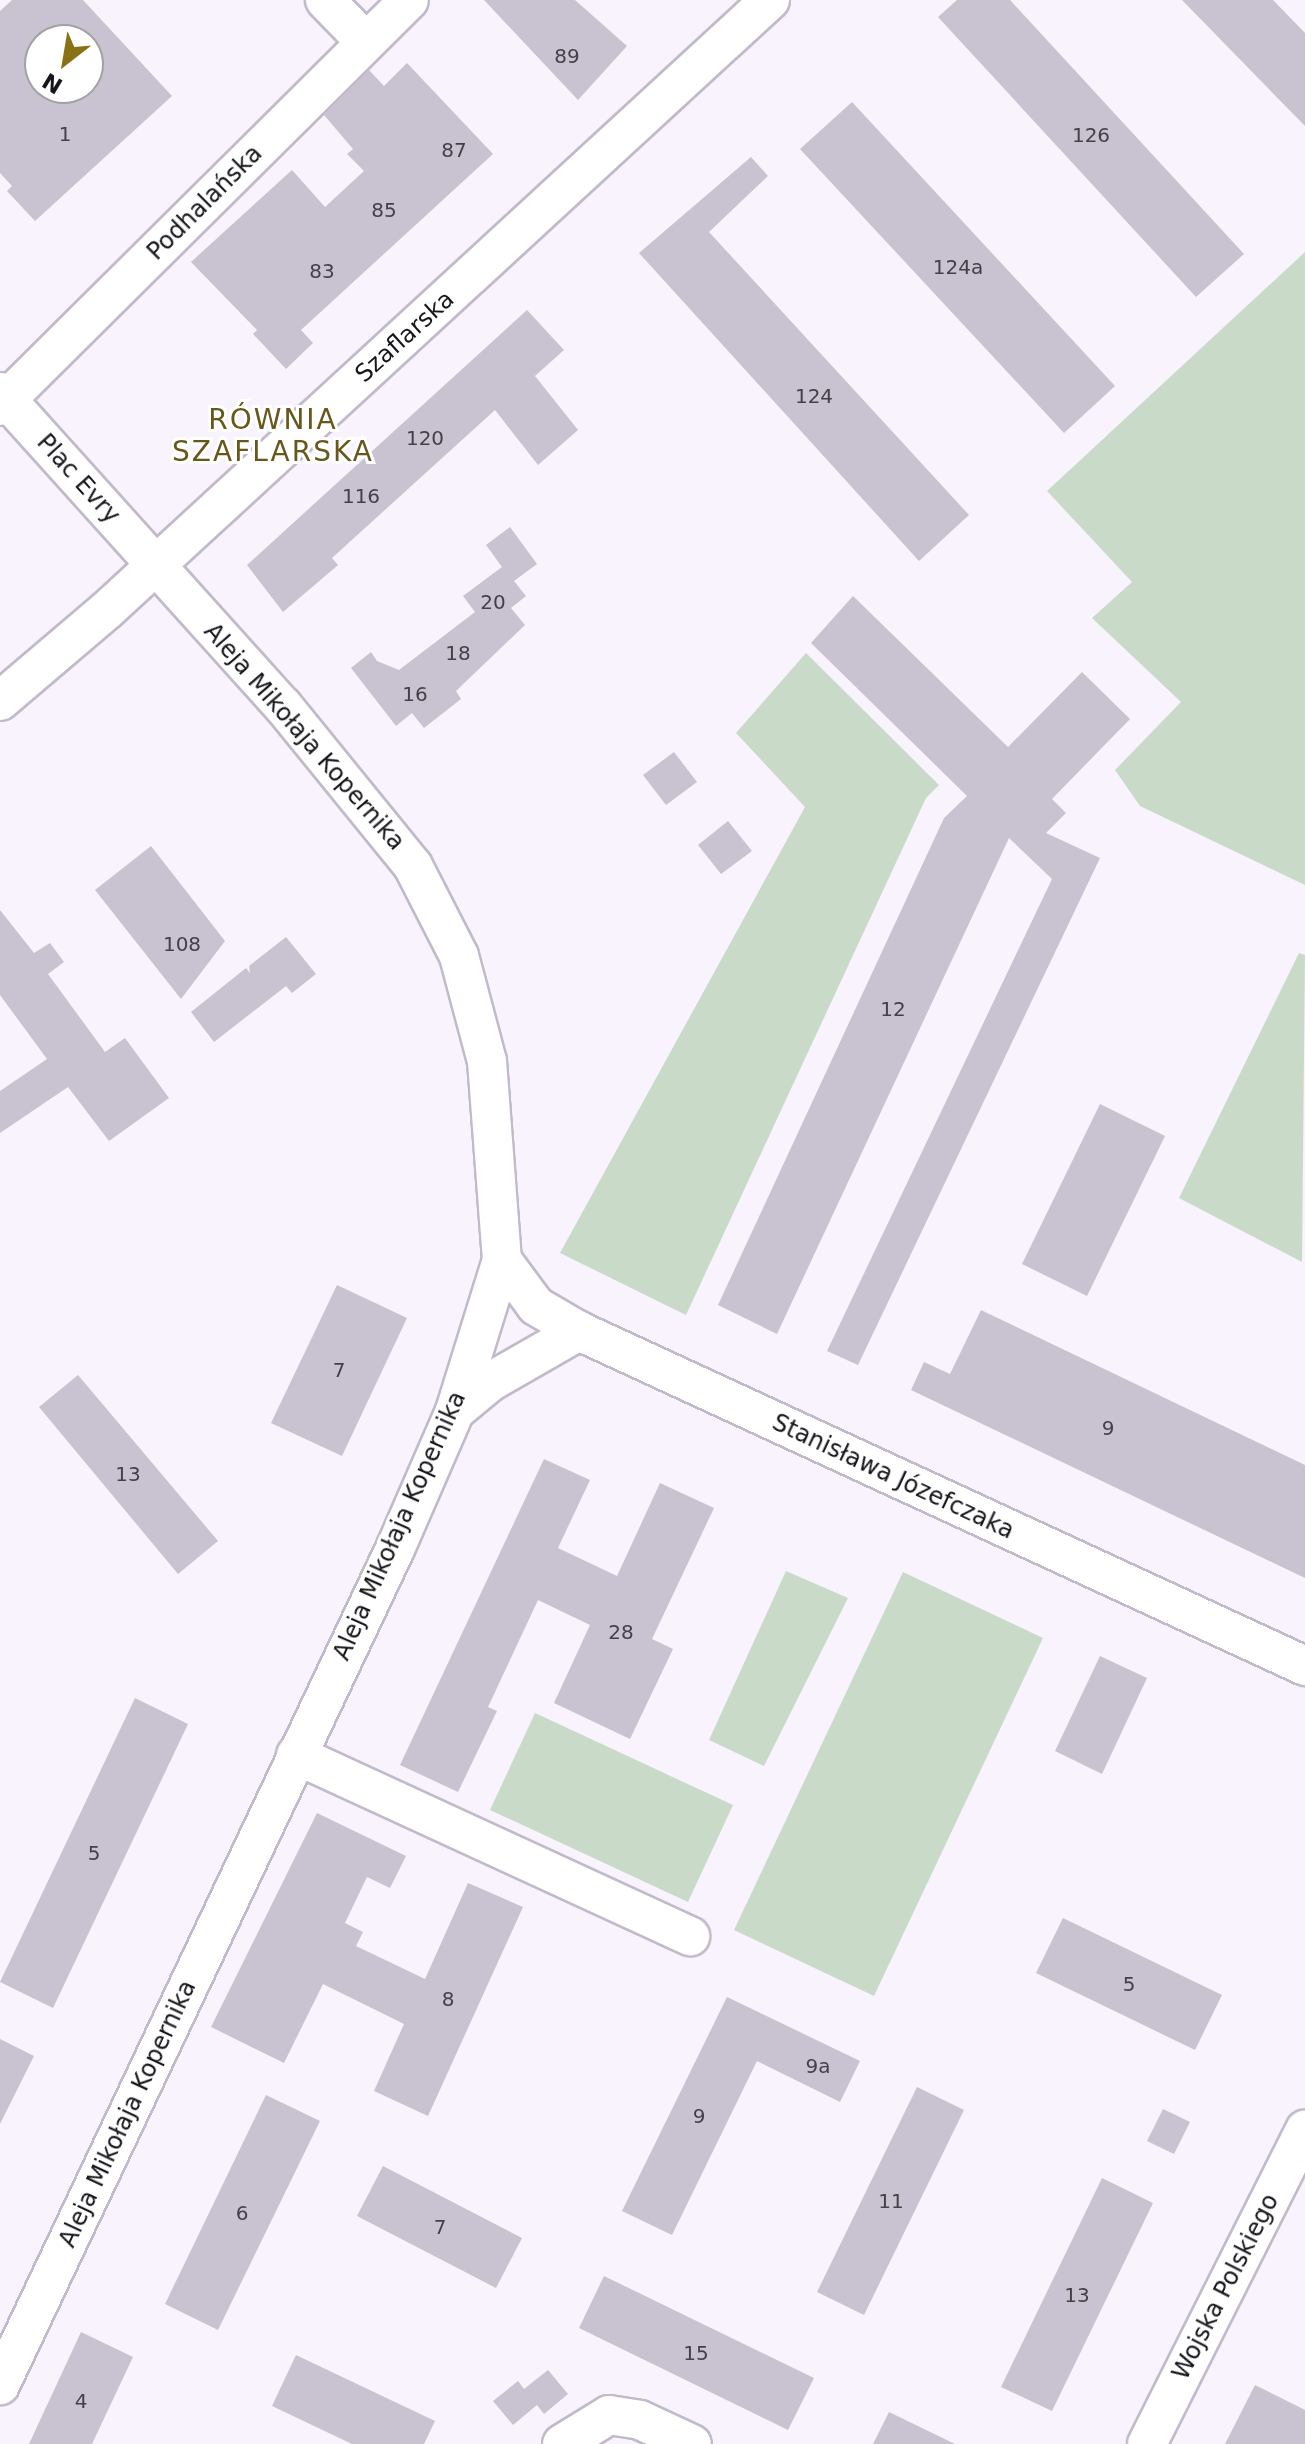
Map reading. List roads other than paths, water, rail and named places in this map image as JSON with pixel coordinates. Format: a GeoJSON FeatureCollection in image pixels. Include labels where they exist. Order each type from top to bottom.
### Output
{"type":"FeatureCollection","features":[{"type":"Feature","properties":{"kind":"street"},"geometry":{"type":"LineString","coordinates":[[325,0],[365,41]]}},
{"type":"Feature","properties":{"kind":"street","name":"Podhalańska"},"geometry":{"type":"LineString","coordinates":[[3,400],[409,0]]}},
{"type":"Feature","properties":{"kind":"street","name":"Szaflarska"},"geometry":{"type":"LineString","coordinates":[[0,701],[155,566],[770,0]]}},
{"type":"Feature","properties":{"kind":"street","name":"Plac Evry"},"geometry":{"type":"LineString","coordinates":[[3,400],[155,566]]}},
{"type":"Feature","properties":{"kind":"street","name":"Aleja Mikołaja Kopernika"},"geometry":{"type":"LineString","coordinates":[[0,2385],[455,1411],[502,1260],[487,1061],[459,956],[413,866],[375,814],[155,566]]}},
{"type":"Feature","properties":{"kind":"street","name":"Stanisława Józefczaka"},"geometry":{"type":"LineString","coordinates":[[502,1260],[536,1306],[579,1331],[1305,1666]]}},
{"type":"Feature","properties":{"kind":"street"},"geometry":{"type":"LineString","coordinates":[[455,1411],[490,1382],[579,1331]]}},
{"type":"Feature","properties":{"kind":"street"},"geometry":{"type":"LineString","coordinates":[[296,1755],[690,1936]]}},
{"type":"Feature","properties":{"kind":"street","name":"Wojska Polskiego"},"geometry":{"type":"LineString","coordinates":[[1147,2444],[1305,2130]]}},
{"type":"Feature","properties":{"kind":"street"},"geometry":{"type":"LineString","coordinates":[[562,2444],[609,2415],[624,2415],[692,2444]]}},
{"type":"Feature","properties":{"kind":"district","name":"RÓWNIA SZAFLARSKA"},"geometry":{"type":"Point","coordinates":[273,436]}}]}
